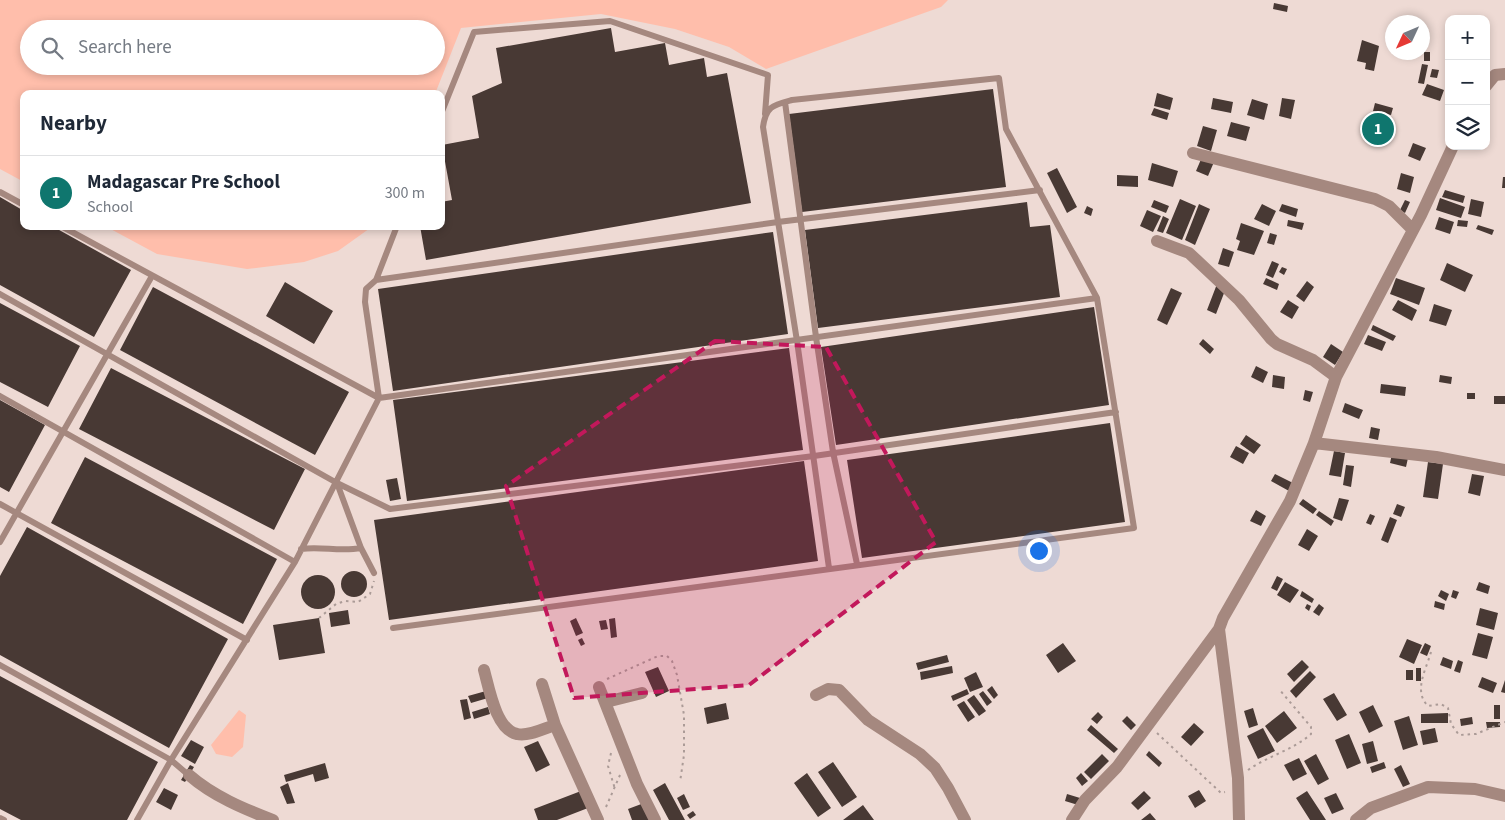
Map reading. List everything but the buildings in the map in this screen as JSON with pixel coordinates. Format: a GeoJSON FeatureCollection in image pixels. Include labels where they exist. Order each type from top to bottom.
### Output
{"type":"FeatureCollection","features":[{"type":"Feature","properties":{"kind":"street"},"geometry":{"type":"LineString","coordinates":[[1490,81],[1495,75],[1505,74]]}},
{"type":"Feature","properties":{"kind":"street"},"geometry":{"type":"LineString","coordinates":[[1072,820],[1085,800],[1117,767],[1219,629],[1223,618],[1290,501],[1314,443],[1336,377],[1413,230],[1450,150]]}},
{"type":"Feature","properties":{"kind":"street"},"geometry":{"type":"LineString","coordinates":[[1193,153],[1375,199],[1388,206],[1413,230]]}},
{"type":"Feature","properties":{"kind":"street"},"geometry":{"type":"LineString","coordinates":[[1157,241],[1189,253],[1239,300],[1271,339],[1277,344],[1313,360],[1336,377]]}},
{"type":"Feature","properties":{"kind":"street"},"geometry":{"type":"LineString","coordinates":[[1314,443],[1436,458],[1505,470]]}},
{"type":"Feature","properties":{"kind":"street"},"geometry":{"type":"LineString","coordinates":[[1219,629],[1238,778],[1239,820]]}},
{"type":"Feature","properties":{"kind":"street"},"geometry":{"type":"LineString","coordinates":[[484,670],[497,715],[503,726],[517,734],[527,734],[555,725]]}},
{"type":"Feature","properties":{"kind":"street"},"geometry":{"type":"LineString","coordinates":[[542,684],[555,725],[601,816]]}},
{"type":"Feature","properties":{"kind":"street"},"geometry":{"type":"LineString","coordinates":[[599,687],[621,739],[626,758],[655,820]]}},
{"type":"Feature","properties":{"kind":"street"},"geometry":{"type":"LineString","coordinates":[[816,695],[828,689],[839,690],[868,720],[920,754],[935,768],[965,820]]}},
{"type":"Feature","properties":{"kind":"street"},"geometry":{"type":"LineString","coordinates":[[606,702],[642,692]]}},
{"type":"Feature","properties":{"kind":"street"},"geometry":{"type":"LineString","coordinates":[[187,774],[231,803],[273,820]]}},
{"type":"Feature","properties":{"kind":"street"},"geometry":{"type":"LineString","coordinates":[[1356,820],[1371,808],[1428,787],[1475,789],[1505,796]]}},
{"type":"Feature","properties":{"kind":"lane"},"geometry":{"type":"LineString","coordinates":[[445,104],[474,32],[610,21],[768,75],[763,127],[798,341],[829,568]]}},
{"type":"Feature","properties":{"kind":"lane"},"geometry":{"type":"LineString","coordinates":[[392,628],[1134,528],[1097,298],[1006,129],[999,78],[785,102],[774,105],[765,114]]}},
{"type":"Feature","properties":{"kind":"lane"},"geometry":{"type":"LineString","coordinates":[[785,102],[833,452],[857,564]]}},
{"type":"Feature","properties":{"kind":"lane"},"geometry":{"type":"LineString","coordinates":[[376,280],[778,222],[1040,190]]}},
{"type":"Feature","properties":{"kind":"lane"},"geometry":{"type":"LineString","coordinates":[[0,192],[20,204]]}},
{"type":"Feature","properties":{"kind":"lane"},"geometry":{"type":"LineString","coordinates":[[68,230],[379,398],[1097,298]]}},
{"type":"Feature","properties":{"kind":"lane"},"geometry":{"type":"LineString","coordinates":[[137,820],[171,760],[295,562],[379,398],[364,302],[366,289],[376,280],[395,230]]}},
{"type":"Feature","properties":{"kind":"lane"},"geometry":{"type":"LineString","coordinates":[[0,542],[152,276]]}},
{"type":"Feature","properties":{"kind":"lane"},"geometry":{"type":"LineString","coordinates":[[0,294],[337,483],[390,509],[814,456],[1116,412]]}},
{"type":"Feature","properties":{"kind":"lane"},"geometry":{"type":"LineString","coordinates":[[0,396],[295,562]]}},
{"type":"Feature","properties":{"kind":"lane"},"geometry":{"type":"LineString","coordinates":[[337,483],[361,548],[374,574]]}},
{"type":"Feature","properties":{"kind":"lane"},"geometry":{"type":"LineString","coordinates":[[0,504],[247,640]]}},
{"type":"Feature","properties":{"kind":"lane"},"geometry":{"type":"LineString","coordinates":[[301,549],[318,546],[339,550],[361,548]]}},
{"type":"Feature","properties":{"kind":"lane"},"geometry":{"type":"LineString","coordinates":[[0,665],[171,760],[187,774]]}},
{"type":"Feature","properties":{"kind":"lane"},"geometry":{"type":"LineString","coordinates":[[0,818],[4,820]]}},
{"type":"Feature","properties":{"kind":"path"},"geometry":{"type":"LineString","coordinates":[[319,618],[336,604],[346,601],[358,602],[370,594],[374,585],[374,574]]}},
{"type":"Feature","properties":{"kind":"path"},"geometry":{"type":"LineString","coordinates":[[1431,652],[1420,691],[1421,700],[1428,706],[1441,704],[1448,708],[1451,724],[1459,735],[1476,734],[1505,722]]}},
{"type":"Feature","properties":{"kind":"path"},"geometry":{"type":"LineString","coordinates":[[599,687],[602,682],[658,656],[667,656],[672,661],[677,675],[685,729],[680,782]]}},
{"type":"Feature","properties":{"kind":"path"},"geometry":{"type":"LineString","coordinates":[[615,789],[608,766],[612,751],[621,739]]}},
{"type":"Feature","properties":{"kind":"path"},"geometry":{"type":"LineString","coordinates":[[601,816],[615,789],[626,758]]}},
{"type":"Feature","properties":{"kind":"highlighted area"},"geometry":{"type":"Polygon","coordinates":[[[715,341],[826,347],[936,542],[749,685],[574,698],[506,486],[715,341]]]}},
{"type":"Feature","properties":{"kind":"shaded area"},"geometry":{"type":"Polygon","coordinates":[[[0,0],[948,0],[941,7],[766,69],[729,47],[675,29],[601,14],[461,28],[445,69],[445,20],[20,20],[20,75],[442,75],[437,90],[20,90],[20,180],[0,169],[0,0]]]}},
{"type":"Feature","properties":{"kind":"shaded area"},"geometry":{"type":"Polygon","coordinates":[[[112,230],[367,230],[338,251],[304,262],[247,269],[157,254],[112,230]]]}},
{"type":"Feature","properties":{"kind":"shaded area"},"geometry":{"type":"Polygon","coordinates":[[[239,710],[246,715],[243,747],[232,757],[216,754],[211,745],[239,710]]]}},
{"type":"Feature","properties":{"kind":"place","name":"Madagascar Pre School"},"geometry":{"type":"Point","coordinates":[1378,129]}}]}
